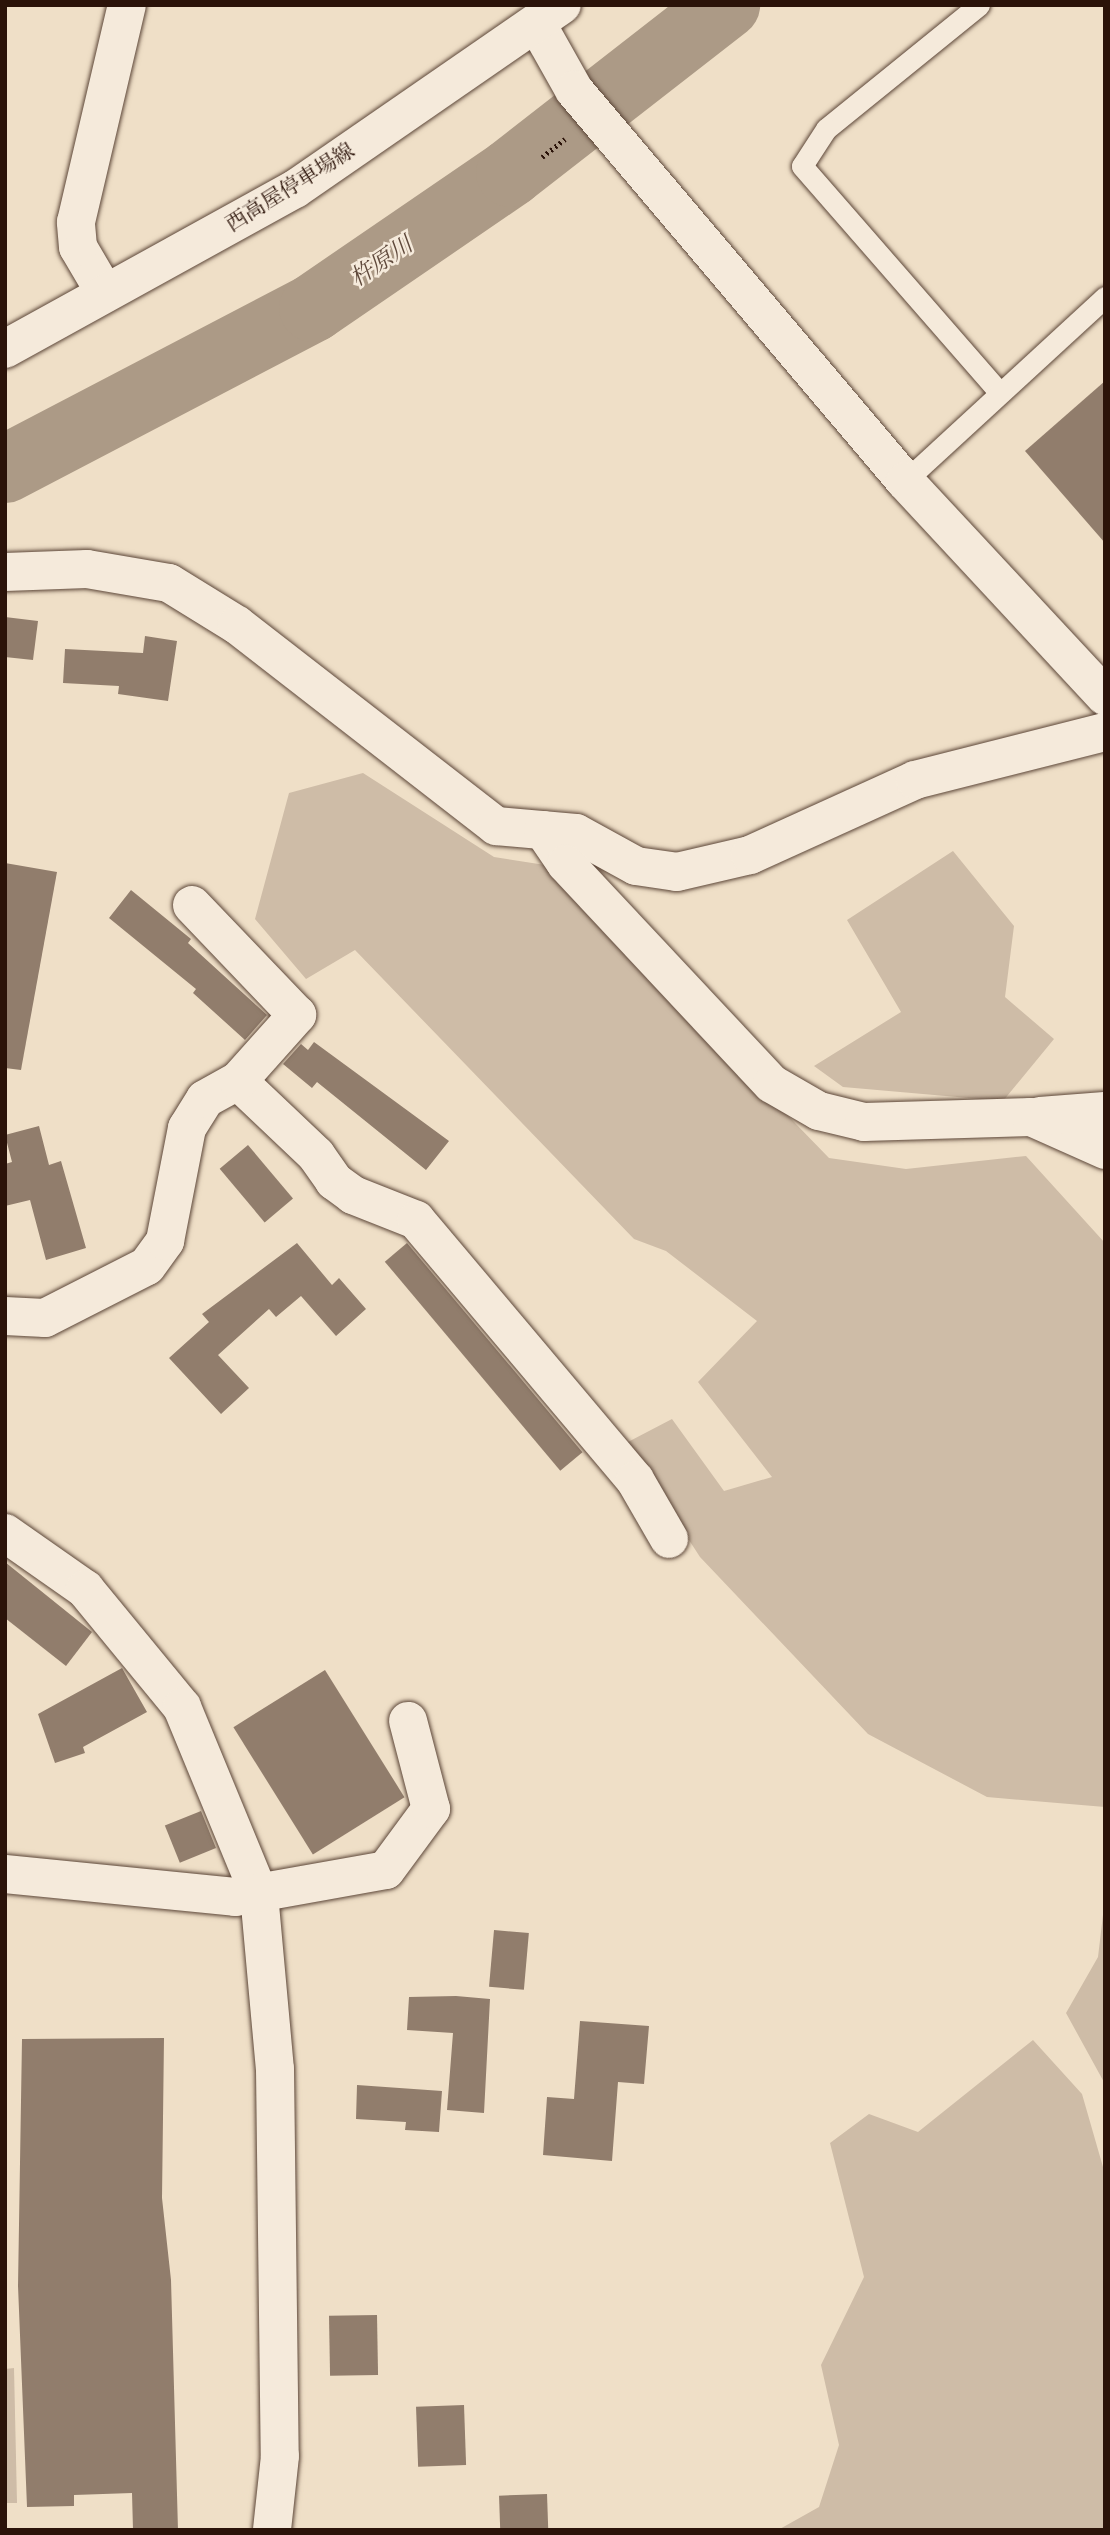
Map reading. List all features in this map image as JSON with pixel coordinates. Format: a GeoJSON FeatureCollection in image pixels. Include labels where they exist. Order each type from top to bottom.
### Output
{"type":"FeatureCollection","features":[{"type":"Feature","properties":{"kind":"street"},"geometry":{"type":"LineString","coordinates":[[106,293],[78,247],[76,222],[127,5]]}},
{"type":"Feature","properties":{"kind":"street"},"geometry":{"type":"LineString","coordinates":[[541,12],[574,90],[905,481],[1105,696]]}},
{"type":"Feature","properties":{"kind":"street","name":"西高屋停車場線"},"geometry":{"type":"LineString","coordinates":[[5,349],[295,189],[541,12]]}},
{"type":"Feature","properties":{"kind":"street"},"geometry":{"type":"LineString","coordinates":[[5,572],[87,569],[169,583],[237,625],[496,826],[576,833],[636,866],[677,872],[750,855],[972,760],[1105,732]]}},
{"type":"Feature","properties":{"kind":"street"},"geometry":{"type":"LineString","coordinates":[[543,830],[566,864],[772,1084],[820,1111],[864,1122],[1031,1117],[1105,1111]]}},
{"type":"Feature","properties":{"kind":"street"},"geometry":{"type":"LineString","coordinates":[[5,1316],[45,1318],[147,1266],[165,1241],[187,1128],[205,1099],[237,1081],[297,1015],[192,905]]}},
{"type":"Feature","properties":{"kind":"street"},"geometry":{"type":"LineString","coordinates":[[237,1081],[316,1155],[334,1181],[353,1195],[416,1220],[635,1480],[669,1539]]}},
{"type":"Feature","properties":{"kind":"street"},"geometry":{"type":"LineString","coordinates":[[1031,1117],[1105,1150]]}},
{"type":"Feature","properties":{"kind":"street"},"geometry":{"type":"LineString","coordinates":[[5,1533],[85,1590],[182,1707],[259,1894],[275,2069],[280,2456],[272,2530]]}},
{"type":"Feature","properties":{"kind":"street"},"geometry":{"type":"LineString","coordinates":[[5,1874],[235,1898],[386,1870],[403,1855],[431,1809],[408,1721]]}},
{"type":"Feature","properties":{"kind":"lane"},"geometry":{"type":"LineString","coordinates":[[979,5],[826,129],[802,166],[1000,393]]}},
{"type":"Feature","properties":{"kind":"lane"},"geometry":{"type":"LineString","coordinates":[[905,481],[1105,297]]}},
{"type":"Feature","properties":{"kind":"shaded area"},"geometry":{"type":"Polygon","coordinates":[[[363,773],[494,857],[545,865],[829,1158],[906,1169],[1026,1156],[1105,1243],[1105,1807],[987,1797],[868,1734],[700,1557],[626,1443],[672,1419],[724,1491],[772,1477],[698,1382],[757,1321],[666,1251],[634,1239],[355,950],[306,979],[255,919],[289,793],[363,773]]]}},
{"type":"Feature","properties":{"kind":"shaded area"},"geometry":{"type":"Polygon","coordinates":[[[953,851],[1014,926],[1005,997],[1054,1039],[1003,1101],[843,1087],[814,1066],[901,1012],[847,920],[953,851]]]}},
{"type":"Feature","properties":{"kind":"shaded area"},"geometry":{"type":"Polygon","coordinates":[[[1105,1898],[1105,2084],[1066,2013],[1098,1957],[1105,1898]]]}},
{"type":"Feature","properties":{"kind":"shaded area"},"geometry":{"type":"Polygon","coordinates":[[[1033,2040],[1082,2094],[1105,2174],[1105,2530],[778,2530],[819,2507],[839,2445],[821,2365],[864,2277],[830,2143],[869,2114],[918,2132],[1033,2040]]]}},
{"type":"Feature","properties":{"kind":"shaded area"},"geometry":{"type":"Polygon","coordinates":[[[14,2368],[17,2503],[5,2503],[5,2369],[14,2368]]]}},
{"type":"Feature","properties":{"kind":"building"},"geometry":{"type":"Polygon","coordinates":[[[1105,381],[1105,543],[1025,451],[1105,381]]]}},
{"type":"Feature","properties":{"kind":"building"},"geometry":{"type":"Polygon","coordinates":[[[5,617],[38,621],[33,660],[5,657],[5,617]]]}},
{"type":"Feature","properties":{"kind":"building"},"geometry":{"type":"Polygon","coordinates":[[[145,636],[177,641],[168,701],[118,694],[119,686],[63,683],[65,649],[143,653],[145,636]]]}},
{"type":"Feature","properties":{"kind":"building"},"geometry":{"type":"Polygon","coordinates":[[[5,863],[57,872],[21,1070],[5,1068],[5,863]]]}},
{"type":"Feature","properties":{"kind":"building"},"geometry":{"type":"Polygon","coordinates":[[[131,890],[191,939],[188,943],[267,1015],[245,1040],[193,993],[196,989],[109,918],[131,890]]]}},
{"type":"Feature","properties":{"kind":"building"},"geometry":{"type":"Polygon","coordinates":[[[314,1042],[449,1141],[426,1170],[317,1082],[312,1088],[283,1064],[301,1044],[308,1050],[314,1042]]]}},
{"type":"Feature","properties":{"kind":"building"},"geometry":{"type":"Polygon","coordinates":[[[39,1126],[49,1165],[61,1161],[86,1248],[46,1260],[30,1200],[5,1206],[5,1164],[12,1162],[5,1135],[39,1126]]]}},
{"type":"Feature","properties":{"kind":"building"},"geometry":{"type":"Polygon","coordinates":[[[248,1145],[293,1199],[265,1222],[220,1169],[248,1145]]]}},
{"type":"Feature","properties":{"kind":"building"},"geometry":{"type":"Polygon","coordinates":[[[297,1243],[332,1285],[339,1278],[366,1309],[336,1336],[301,1296],[276,1317],[269,1309],[218,1355],[249,1388],[221,1414],[169,1358],[209,1322],[202,1314],[297,1243]]]}},
{"type":"Feature","properties":{"kind":"building"},"geometry":{"type":"Polygon","coordinates":[[[407,1243],[582,1452],[560,1471],[385,1262],[407,1243]]]}},
{"type":"Feature","properties":{"kind":"building"},"geometry":{"type":"Polygon","coordinates":[[[5,1562],[92,1632],[66,1666],[5,1618],[5,1562]]]}},
{"type":"Feature","properties":{"kind":"building"},"geometry":{"type":"Polygon","coordinates":[[[122,1668],[147,1712],[83,1747],[85,1753],[55,1763],[38,1714],[122,1668]]]}},
{"type":"Feature","properties":{"kind":"building"},"geometry":{"type":"Polygon","coordinates":[[[325,1670],[404,1797],[313,1854],[233,1727],[325,1670]]]}},
{"type":"Feature","properties":{"kind":"building"},"geometry":{"type":"Polygon","coordinates":[[[201,1811],[216,1848],[180,1863],[165,1826],[201,1811]]]}},
{"type":"Feature","properties":{"kind":"building"},"geometry":{"type":"Polygon","coordinates":[[[494,1930],[529,1933],[524,1990],[489,1987],[494,1930]]]}},
{"type":"Feature","properties":{"kind":"building"},"geometry":{"type":"Polygon","coordinates":[[[456,1996],[490,1999],[484,2113],[447,2110],[453,2033],[407,2030],[409,1997],[456,1996]]]}},
{"type":"Feature","properties":{"kind":"building"},"geometry":{"type":"Polygon","coordinates":[[[580,2021],[649,2026],[644,2084],[618,2082],[612,2161],[543,2155],[547,2097],[574,2099],[580,2021]]]}},
{"type":"Feature","properties":{"kind":"building"},"geometry":{"type":"Polygon","coordinates":[[[164,2038],[162,2198],[171,2280],[178,2530],[133,2530],[132,2493],[74,2495],[74,2506],[27,2507],[18,2286],[22,2039],[164,2038]]]}},
{"type":"Feature","properties":{"kind":"building"},"geometry":{"type":"Polygon","coordinates":[[[357,2085],[442,2091],[439,2132],[405,2130],[406,2122],[356,2119],[357,2085]]]}},
{"type":"Feature","properties":{"kind":"building"},"geometry":{"type":"Polygon","coordinates":[[[377,2315],[378,2375],[330,2376],[329,2316],[377,2315]]]}},
{"type":"Feature","properties":{"kind":"building"},"geometry":{"type":"Polygon","coordinates":[[[464,2405],[466,2465],[418,2467],[416,2407],[464,2405]]]}},
{"type":"Feature","properties":{"kind":"building"},"geometry":{"type":"Polygon","coordinates":[[[547,2494],[548,2530],[500,2530],[499,2496],[547,2494]]]}},
{"type":"Feature","properties":{"kind":"waterway","name":"杵原川"},"geometry":{"type":"LineString","coordinates":[[5,469],[313,308],[510,173],[726,5]]}}]}
